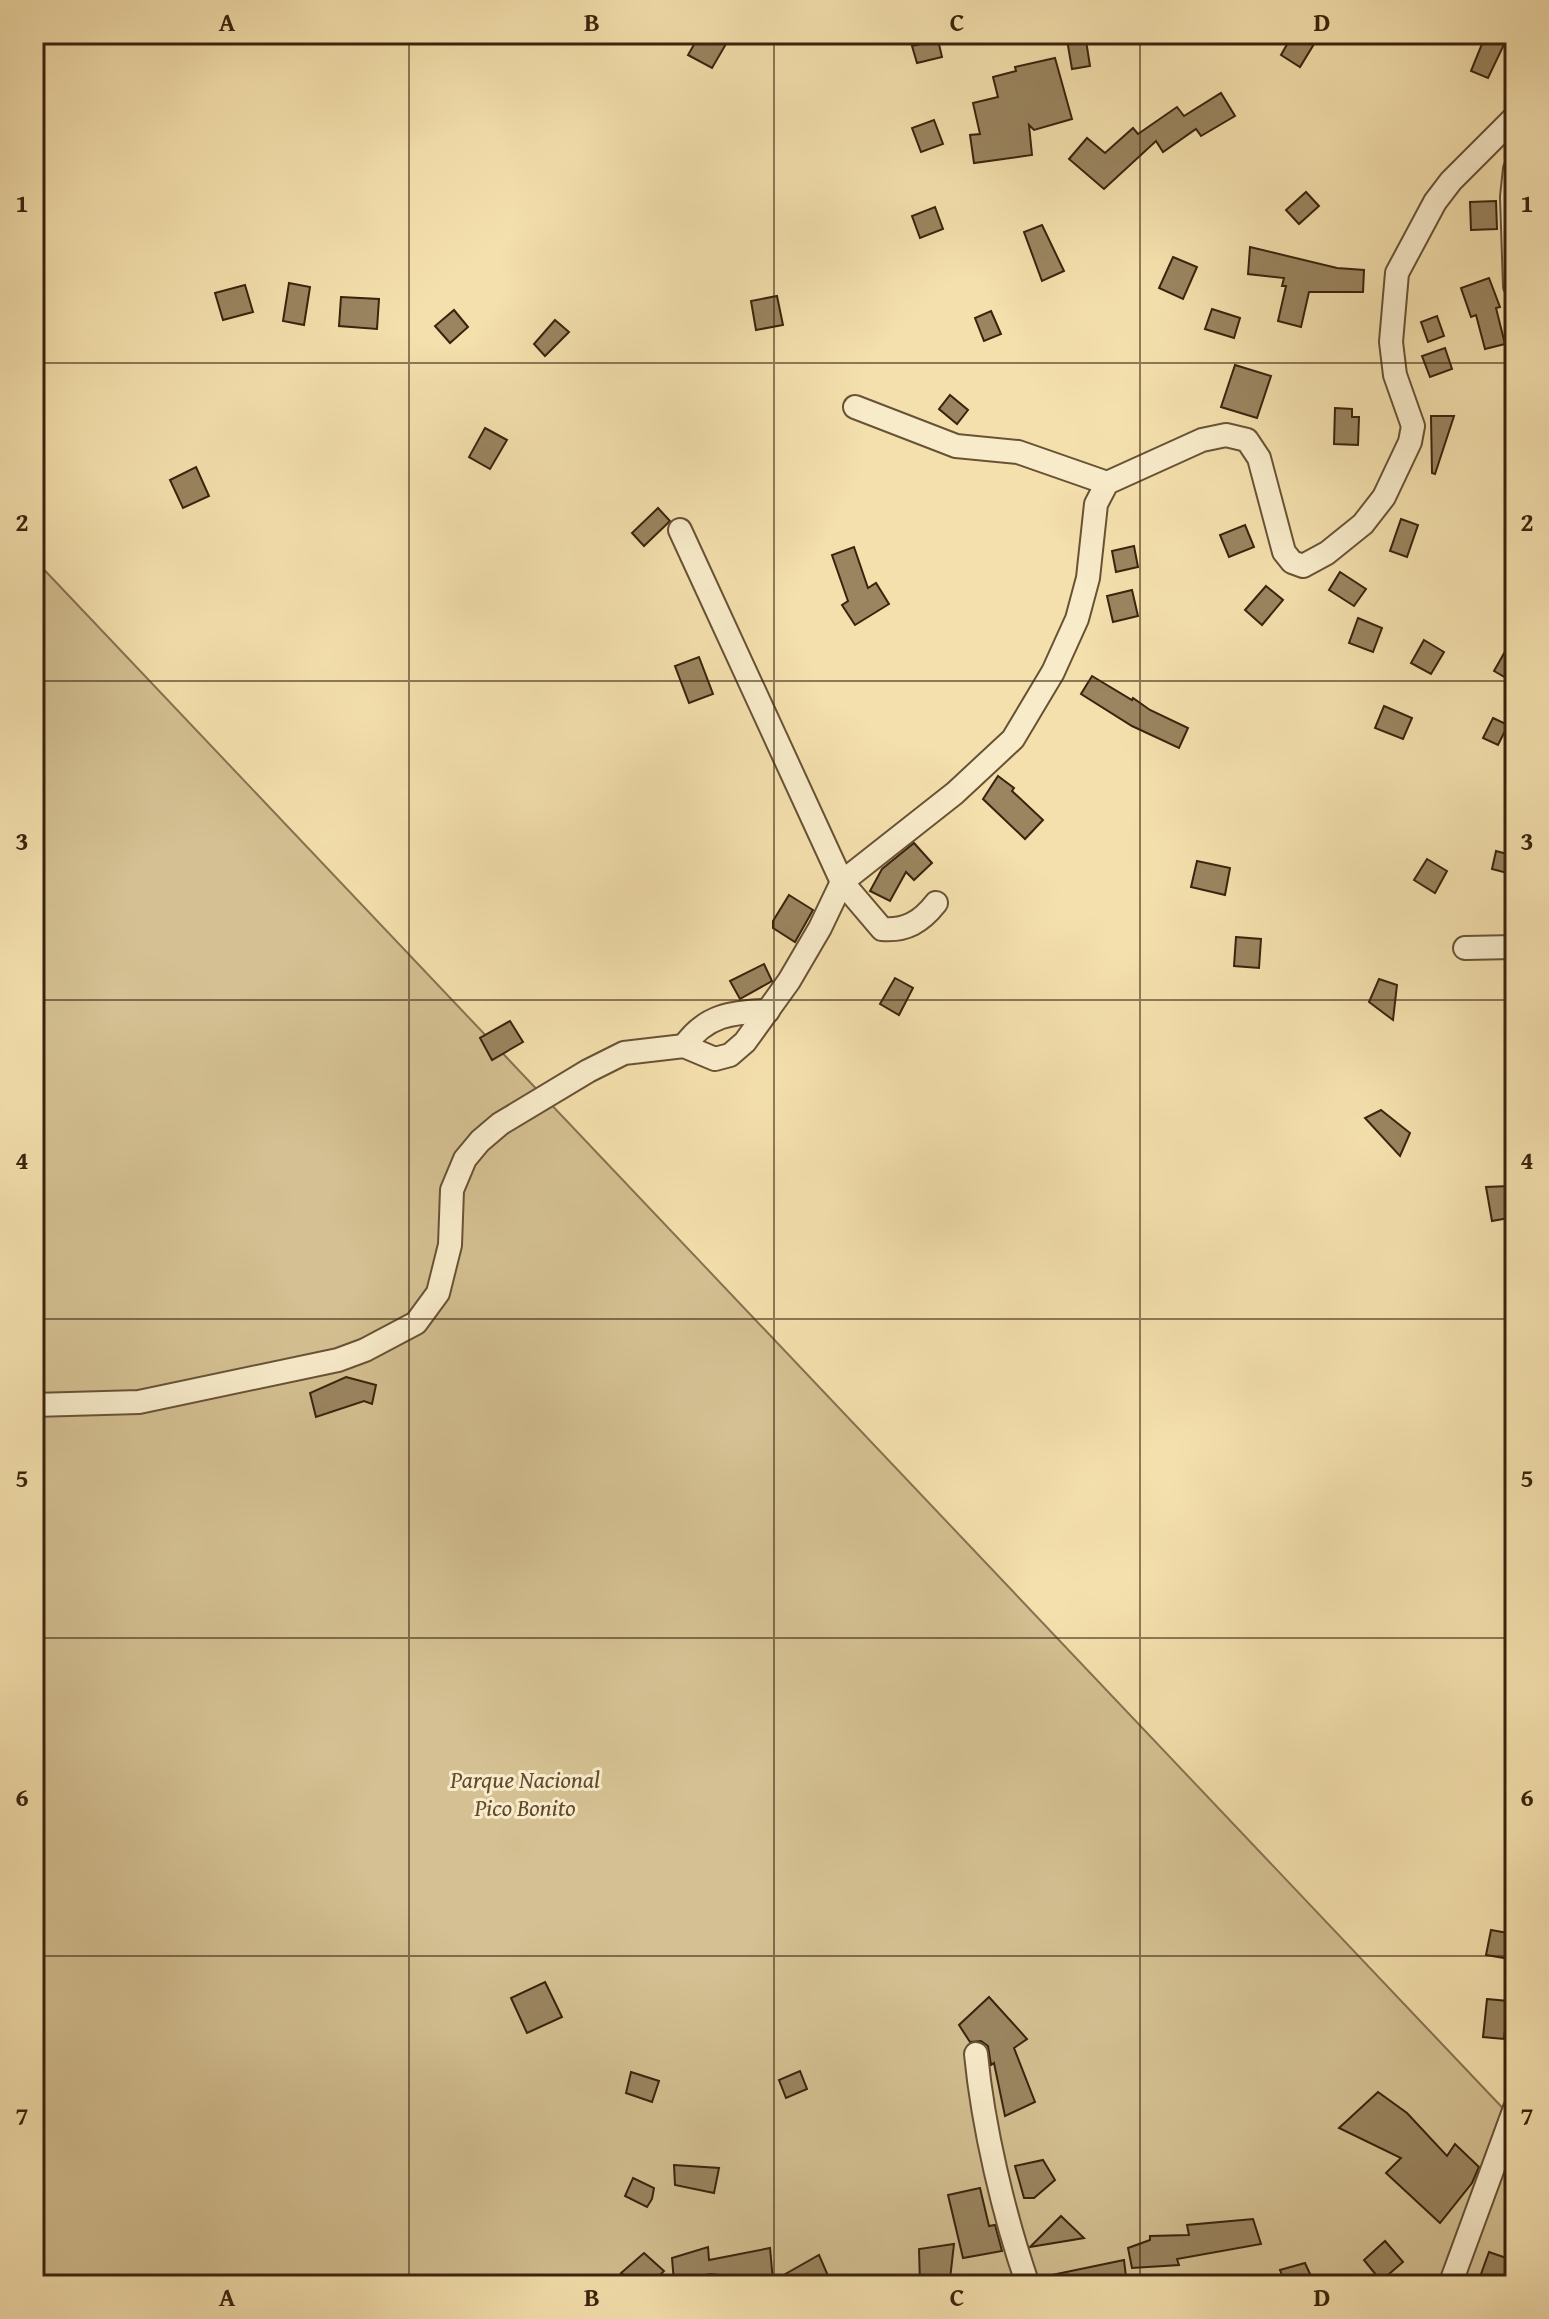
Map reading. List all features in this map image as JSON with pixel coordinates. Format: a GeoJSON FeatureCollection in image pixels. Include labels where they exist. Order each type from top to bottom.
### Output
{"type":"FeatureCollection","features":[{"type":"Feature","properties":{"kind":"street"},"geometry":{"type":"LineString","coordinates":[[34,1405],[139,1402],[338,1360],[365,1350],[416,1323],[438,1293],[450,1245],[452,1190],[465,1159],[500,1124],[624,1053],[684,1046],[715,1059],[730,1055],[745,1042],[789,981],[842,882],[955,793],[1013,739],[1053,672],[1077,619],[1088,578],[1096,504],[1107,483],[1202,440],[1226,435],[1247,440],[1259,458],[1284,552],[1292,562],[1303,566],[1327,553],[1363,524],[1384,497],[1410,442],[1413,426],[1395,375],[1391,342],[1397,273],[1435,202],[1451,181],[1515,117]]}},
{"type":"Feature","properties":{"kind":"street"},"geometry":{"type":"LineString","coordinates":[[1515,169],[1512,197],[1515,286]]}},
{"type":"Feature","properties":{"kind":"street"},"geometry":{"type":"LineString","coordinates":[[855,407],[956,446],[1018,452],[1107,483]]}},
{"type":"Feature","properties":{"kind":"street"},"geometry":{"type":"LineString","coordinates":[[680,530],[842,882],[882,929],[895,931],[923,919],[936,903]]}},
{"type":"Feature","properties":{"kind":"street"},"geometry":{"type":"LineString","coordinates":[[1465,948],[1515,947]]}},
{"type":"Feature","properties":{"kind":"street"},"geometry":{"type":"LineString","coordinates":[[684,1046],[696,1030],[717,1018],[743,1012],[768,1011]]}},
{"type":"Feature","properties":{"kind":"street"},"geometry":{"type":"LineString","coordinates":[[976,2054],[980,2089],[1008,2219],[1028,2285]]}},
{"type":"Feature","properties":{"kind":"street"},"geometry":{"type":"LineString","coordinates":[[1450,2285],[1515,2108]]}},
{"type":"Feature","properties":{"kind":"green space","name":"Parque Nacional Pico Bonito"},"geometry":{"type":"Polygon","coordinates":[[[34,559],[1515,2121],[1515,2285],[34,2285],[34,559]]]}},
{"type":"Feature","properties":{"kind":"building"},"geometry":{"type":"Polygon","coordinates":[[[700,34],[715,34],[726,44],[712,68],[688,55],[700,34]]]}},
{"type":"Feature","properties":{"kind":"building"},"geometry":{"type":"Polygon","coordinates":[[[1066,34],[1085,34],[1090,66],[1072,69],[1066,34]]]}},
{"type":"Feature","properties":{"kind":"building"},"geometry":{"type":"Polygon","coordinates":[[[1293,34],[1314,44],[1300,67],[1281,55],[1293,34]]]}},
{"type":"Feature","properties":{"kind":"building"},"geometry":{"type":"Polygon","coordinates":[[[1486,34],[1509,34],[1488,78],[1471,71],[1486,34]]]}},
{"type":"Feature","properties":{"kind":"building"},"geometry":{"type":"Polygon","coordinates":[[[938,40],[942,57],[917,63],[912,46],[938,40]]]}},
{"type":"Feature","properties":{"kind":"building"},"geometry":{"type":"Polygon","coordinates":[[[1055,58],[1072,119],[1034,130],[1029,125],[1032,155],[974,163],[970,135],[980,134],[973,103],[998,97],[993,77],[1016,71],[1015,67],[1055,58]]]}},
{"type":"Feature","properties":{"kind":"building"},"geometry":{"type":"Polygon","coordinates":[[[1221,93],[1235,116],[1201,136],[1196,129],[1163,152],[1156,141],[1104,189],[1069,159],[1087,138],[1105,153],[1133,128],[1138,134],[1177,107],[1184,116],[1221,93]]]}},
{"type":"Feature","properties":{"kind":"building"},"geometry":{"type":"Polygon","coordinates":[[[934,120],[943,144],[921,152],[912,128],[934,120]]]}},
{"type":"Feature","properties":{"kind":"building"},"geometry":{"type":"Polygon","coordinates":[[[1306,192],[1319,206],[1299,224],[1286,210],[1306,192]]]}},
{"type":"Feature","properties":{"kind":"building"},"geometry":{"type":"Polygon","coordinates":[[[1496,201],[1497,229],[1471,230],[1470,202],[1496,201]]]}},
{"type":"Feature","properties":{"kind":"building"},"geometry":{"type":"Polygon","coordinates":[[[935,207],[943,229],[920,238],[912,216],[935,207]]]}},
{"type":"Feature","properties":{"kind":"building"},"geometry":{"type":"Polygon","coordinates":[[[1042,225],[1064,271],[1042,281],[1024,232],[1042,225]]]}},
{"type":"Feature","properties":{"kind":"building"},"geometry":{"type":"Polygon","coordinates":[[[1250,247],[1337,268],[1364,270],[1363,292],[1309,292],[1301,327],[1278,321],[1286,286],[1282,286],[1284,278],[1248,274],[1250,247]]]}},
{"type":"Feature","properties":{"kind":"building"},"geometry":{"type":"Polygon","coordinates":[[[1173,257],[1197,267],[1183,299],[1159,288],[1173,257]]]}},
{"type":"Feature","properties":{"kind":"building"},"geometry":{"type":"Polygon","coordinates":[[[1489,278],[1500,307],[1496,308],[1505,344],[1485,349],[1476,315],[1471,317],[1461,288],[1489,278]]]}},
{"type":"Feature","properties":{"kind":"building"},"geometry":{"type":"Polygon","coordinates":[[[289,283],[310,287],[304,325],[283,321],[289,283]]]}},
{"type":"Feature","properties":{"kind":"building"},"geometry":{"type":"Polygon","coordinates":[[[245,285],[253,312],[223,320],[215,293],[245,285]]]}},
{"type":"Feature","properties":{"kind":"building"},"geometry":{"type":"Polygon","coordinates":[[[777,296],[783,325],[756,330],[751,301],[777,296]]]}},
{"type":"Feature","properties":{"kind":"building"},"geometry":{"type":"Polygon","coordinates":[[[341,297],[379,299],[377,329],[339,326],[341,297]]]}},
{"type":"Feature","properties":{"kind":"building"},"geometry":{"type":"Polygon","coordinates":[[[1212,309],[1240,318],[1234,338],[1205,329],[1212,309]]]}},
{"type":"Feature","properties":{"kind":"building"},"geometry":{"type":"Polygon","coordinates":[[[454,310],[468,327],[450,343],[435,326],[454,310]]]}},
{"type":"Feature","properties":{"kind":"building"},"geometry":{"type":"Polygon","coordinates":[[[991,311],[1001,334],[984,341],[975,318],[991,311]]]}},
{"type":"Feature","properties":{"kind":"building"},"geometry":{"type":"Polygon","coordinates":[[[1437,316],[1444,336],[1428,342],[1421,322],[1437,316]]]}},
{"type":"Feature","properties":{"kind":"building"},"geometry":{"type":"Polygon","coordinates":[[[555,320],[569,332],[545,356],[534,344],[555,320]]]}},
{"type":"Feature","properties":{"kind":"building"},"geometry":{"type":"Polygon","coordinates":[[[1445,348],[1452,369],[1430,377],[1422,356],[1445,348]]]}},
{"type":"Feature","properties":{"kind":"building"},"geometry":{"type":"Polygon","coordinates":[[[1235,365],[1271,376],[1257,418],[1221,407],[1235,365]]]}},
{"type":"Feature","properties":{"kind":"building"},"geometry":{"type":"Polygon","coordinates":[[[950,395],[968,410],[957,424],[939,409],[950,395]]]}},
{"type":"Feature","properties":{"kind":"building"},"geometry":{"type":"Polygon","coordinates":[[[1335,408],[1352,409],[1352,417],[1359,417],[1358,445],[1334,444],[1335,408]]]}},
{"type":"Feature","properties":{"kind":"building"},"geometry":{"type":"Polygon","coordinates":[[[1431,416],[1454,416],[1435,474],[1432,473],[1431,416]]]}},
{"type":"Feature","properties":{"kind":"building"},"geometry":{"type":"Polygon","coordinates":[[[485,428],[507,440],[490,469],[469,457],[485,428]]]}},
{"type":"Feature","properties":{"kind":"building"},"geometry":{"type":"Polygon","coordinates":[[[196,467],[209,496],[183,508],[170,480],[196,467]]]}},
{"type":"Feature","properties":{"kind":"building"},"geometry":{"type":"Polygon","coordinates":[[[658,508],[670,521],[644,546],[632,533],[658,508]]]}},
{"type":"Feature","properties":{"kind":"building"},"geometry":{"type":"Polygon","coordinates":[[[1401,519],[1418,525],[1407,557],[1390,551],[1401,519]]]}},
{"type":"Feature","properties":{"kind":"building"},"geometry":{"type":"Polygon","coordinates":[[[1245,525],[1254,547],[1229,557],[1220,535],[1245,525]]]}},
{"type":"Feature","properties":{"kind":"building"},"geometry":{"type":"Polygon","coordinates":[[[1134,546],[1138,567],[1116,572],[1112,551],[1134,546]]]}},
{"type":"Feature","properties":{"kind":"building"},"geometry":{"type":"Polygon","coordinates":[[[854,547],[868,588],[876,583],[889,604],[855,625],[842,605],[848,601],[832,555],[854,547]]]}},
{"type":"Feature","properties":{"kind":"building"},"geometry":{"type":"Polygon","coordinates":[[[1340,572],[1366,589],[1354,606],[1329,590],[1340,572]]]}},
{"type":"Feature","properties":{"kind":"building"},"geometry":{"type":"Polygon","coordinates":[[[1266,586],[1283,600],[1262,625],[1245,610],[1266,586]]]}},
{"type":"Feature","properties":{"kind":"building"},"geometry":{"type":"Polygon","coordinates":[[[1132,590],[1138,616],[1113,622],[1107,596],[1132,590]]]}},
{"type":"Feature","properties":{"kind":"building"},"geometry":{"type":"Polygon","coordinates":[[[1358,618],[1382,628],[1373,652],[1349,643],[1358,618]]]}},
{"type":"Feature","properties":{"kind":"building"},"geometry":{"type":"Polygon","coordinates":[[[1515,634],[1515,683],[1494,671],[1515,634]]]}},
{"type":"Feature","properties":{"kind":"building"},"geometry":{"type":"Polygon","coordinates":[[[1424,640],[1444,652],[1431,674],[1411,663],[1424,640]]]}},
{"type":"Feature","properties":{"kind":"building"},"geometry":{"type":"Polygon","coordinates":[[[699,657],[713,694],[689,703],[675,666],[699,657]]]}},
{"type":"Feature","properties":{"kind":"building"},"geometry":{"type":"Polygon","coordinates":[[[1092,676],[1188,728],[1179,748],[1132,726],[1081,694],[1092,676]]]}},
{"type":"Feature","properties":{"kind":"building"},"geometry":{"type":"Polygon","coordinates":[[[1384,706],[1412,718],[1403,739],[1375,728],[1384,706]]]}},
{"type":"Feature","properties":{"kind":"building"},"geometry":{"type":"Polygon","coordinates":[[[1493,718],[1508,725],[1498,745],[1483,738],[1493,718]]]}},
{"type":"Feature","properties":{"kind":"building"},"geometry":{"type":"Polygon","coordinates":[[[998,776],[1014,788],[1012,791],[1043,820],[1025,839],[983,799],[998,776]]]}},
{"type":"Feature","properties":{"kind":"building"},"geometry":{"type":"Polygon","coordinates":[[[914,843],[932,863],[914,880],[906,872],[890,901],[870,891],[882,869],[914,843]]]}},
{"type":"Feature","properties":{"kind":"building"},"geometry":{"type":"Polygon","coordinates":[[[1496,851],[1515,856],[1515,875],[1492,869],[1496,851]]]}},
{"type":"Feature","properties":{"kind":"building"},"geometry":{"type":"Polygon","coordinates":[[[1427,859],[1447,871],[1435,893],[1414,880],[1427,859]]]}},
{"type":"Feature","properties":{"kind":"building"},"geometry":{"type":"Polygon","coordinates":[[[1197,861],[1230,868],[1225,895],[1191,887],[1197,861]]]}},
{"type":"Feature","properties":{"kind":"building"},"geometry":{"type":"Polygon","coordinates":[[[789,895],[813,910],[795,942],[773,928],[773,921],[789,895]]]}},
{"type":"Feature","properties":{"kind":"building"},"geometry":{"type":"Polygon","coordinates":[[[1236,937],[1261,939],[1259,968],[1234,966],[1236,937]]]}},
{"type":"Feature","properties":{"kind":"building"},"geometry":{"type":"Polygon","coordinates":[[[764,964],[772,981],[740,999],[730,981],[764,964]]]}},
{"type":"Feature","properties":{"kind":"building"},"geometry":{"type":"Polygon","coordinates":[[[895,978],[913,988],[899,1015],[880,1004],[895,978]]]}},
{"type":"Feature","properties":{"kind":"building"},"geometry":{"type":"Polygon","coordinates":[[[1379,979],[1397,985],[1393,1020],[1369,1002],[1379,979]]]}},
{"type":"Feature","properties":{"kind":"building"},"geometry":{"type":"Polygon","coordinates":[[[510,1021],[523,1042],[492,1060],[480,1038],[510,1021]]]}},
{"type":"Feature","properties":{"kind":"building"},"geometry":{"type":"Polygon","coordinates":[[[1381,1110],[1410,1133],[1400,1156],[1365,1118],[1381,1110]]]}},
{"type":"Feature","properties":{"kind":"building"},"geometry":{"type":"Polygon","coordinates":[[[1509,1186],[1514,1217],[1492,1221],[1486,1187],[1509,1186]]]}},
{"type":"Feature","properties":{"kind":"building"},"geometry":{"type":"Polygon","coordinates":[[[346,1377],[376,1385],[372,1404],[364,1401],[316,1417],[310,1393],[346,1377]]]}},
{"type":"Feature","properties":{"kind":"building"},"geometry":{"type":"Polygon","coordinates":[[[1491,1930],[1514,1934],[1510,1959],[1486,1955],[1491,1930]]]}},
{"type":"Feature","properties":{"kind":"building"},"geometry":{"type":"Polygon","coordinates":[[[545,1982],[562,2017],[527,2033],[511,1998],[545,1982]]]}},
{"type":"Feature","properties":{"kind":"building"},"geometry":{"type":"Polygon","coordinates":[[[989,1997],[1027,2039],[1014,2048],[1035,2102],[1005,2116],[988,2046],[981,2041],[970,2042],[959,2025],[989,1997]]]}},
{"type":"Feature","properties":{"kind":"building"},"geometry":{"type":"Polygon","coordinates":[[[1487,1999],[1508,2001],[1504,2039],[1483,2037],[1487,1999]]]}},
{"type":"Feature","properties":{"kind":"building"},"geometry":{"type":"Polygon","coordinates":[[[800,2071],[807,2089],[786,2098],[779,2080],[800,2071]]]}},
{"type":"Feature","properties":{"kind":"building"},"geometry":{"type":"Polygon","coordinates":[[[631,2072],[659,2081],[652,2102],[626,2093],[631,2072]]]}},
{"type":"Feature","properties":{"kind":"building"},"geometry":{"type":"Polygon","coordinates":[[[1378,2092],[1407,2113],[1447,2156],[1455,2144],[1479,2167],[1472,2183],[1440,2223],[1386,2173],[1401,2158],[1339,2128],[1378,2092]]]}},
{"type":"Feature","properties":{"kind":"building"},"geometry":{"type":"Polygon","coordinates":[[[1043,2160],[1055,2180],[1034,2198],[1024,2198],[1015,2166],[1043,2160]]]}},
{"type":"Feature","properties":{"kind":"building"},"geometry":{"type":"Polygon","coordinates":[[[674,2165],[719,2168],[714,2193],[675,2185],[674,2165]]]}},
{"type":"Feature","properties":{"kind":"building"},"geometry":{"type":"Polygon","coordinates":[[[633,2178],[654,2188],[647,2207],[625,2196],[633,2178]]]}},
{"type":"Feature","properties":{"kind":"building"},"geometry":{"type":"Polygon","coordinates":[[[980,2188],[989,2226],[995,2225],[1002,2251],[963,2258],[948,2195],[980,2188]]]}},
{"type":"Feature","properties":{"kind":"building"},"geometry":{"type":"Polygon","coordinates":[[[1061,2216],[1084,2238],[1030,2247],[1061,2216]]]}},
{"type":"Feature","properties":{"kind":"building"},"geometry":{"type":"Polygon","coordinates":[[[1253,2219],[1261,2244],[1177,2259],[1179,2265],[1132,2268],[1128,2248],[1150,2240],[1150,2236],[1189,2235],[1187,2225],[1253,2219]]]}},
{"type":"Feature","properties":{"kind":"building"},"geometry":{"type":"Polygon","coordinates":[[[1385,2241],[1403,2262],[1381,2281],[1364,2260],[1385,2241]]]}},
{"type":"Feature","properties":{"kind":"building"},"geometry":{"type":"Polygon","coordinates":[[[954,2244],[950,2279],[920,2283],[919,2249],[954,2244]]]}},
{"type":"Feature","properties":{"kind":"building"},"geometry":{"type":"Polygon","coordinates":[[[708,2247],[709,2260],[770,2248],[773,2281],[710,2274],[674,2282],[672,2258],[708,2247]]]}},
{"type":"Feature","properties":{"kind":"building"},"geometry":{"type":"Polygon","coordinates":[[[1489,2252],[1515,2261],[1515,2285],[1477,2285],[1489,2252]]]}},
{"type":"Feature","properties":{"kind":"building"},"geometry":{"type":"Polygon","coordinates":[[[644,2253],[664,2271],[650,2285],[642,2285],[621,2273],[644,2253]]]}},
{"type":"Feature","properties":{"kind":"building"},"geometry":{"type":"Polygon","coordinates":[[[819,2255],[832,2285],[767,2285],[773,2281],[819,2255]]]}},
{"type":"Feature","properties":{"kind":"building"},"geometry":{"type":"Polygon","coordinates":[[[1124,2260],[1127,2285],[1043,2285],[1042,2277],[1124,2260]]]}},
{"type":"Feature","properties":{"kind":"building"},"geometry":{"type":"Polygon","coordinates":[[[1305,2263],[1315,2285],[1286,2285],[1280,2270],[1305,2263]]]}}]}
